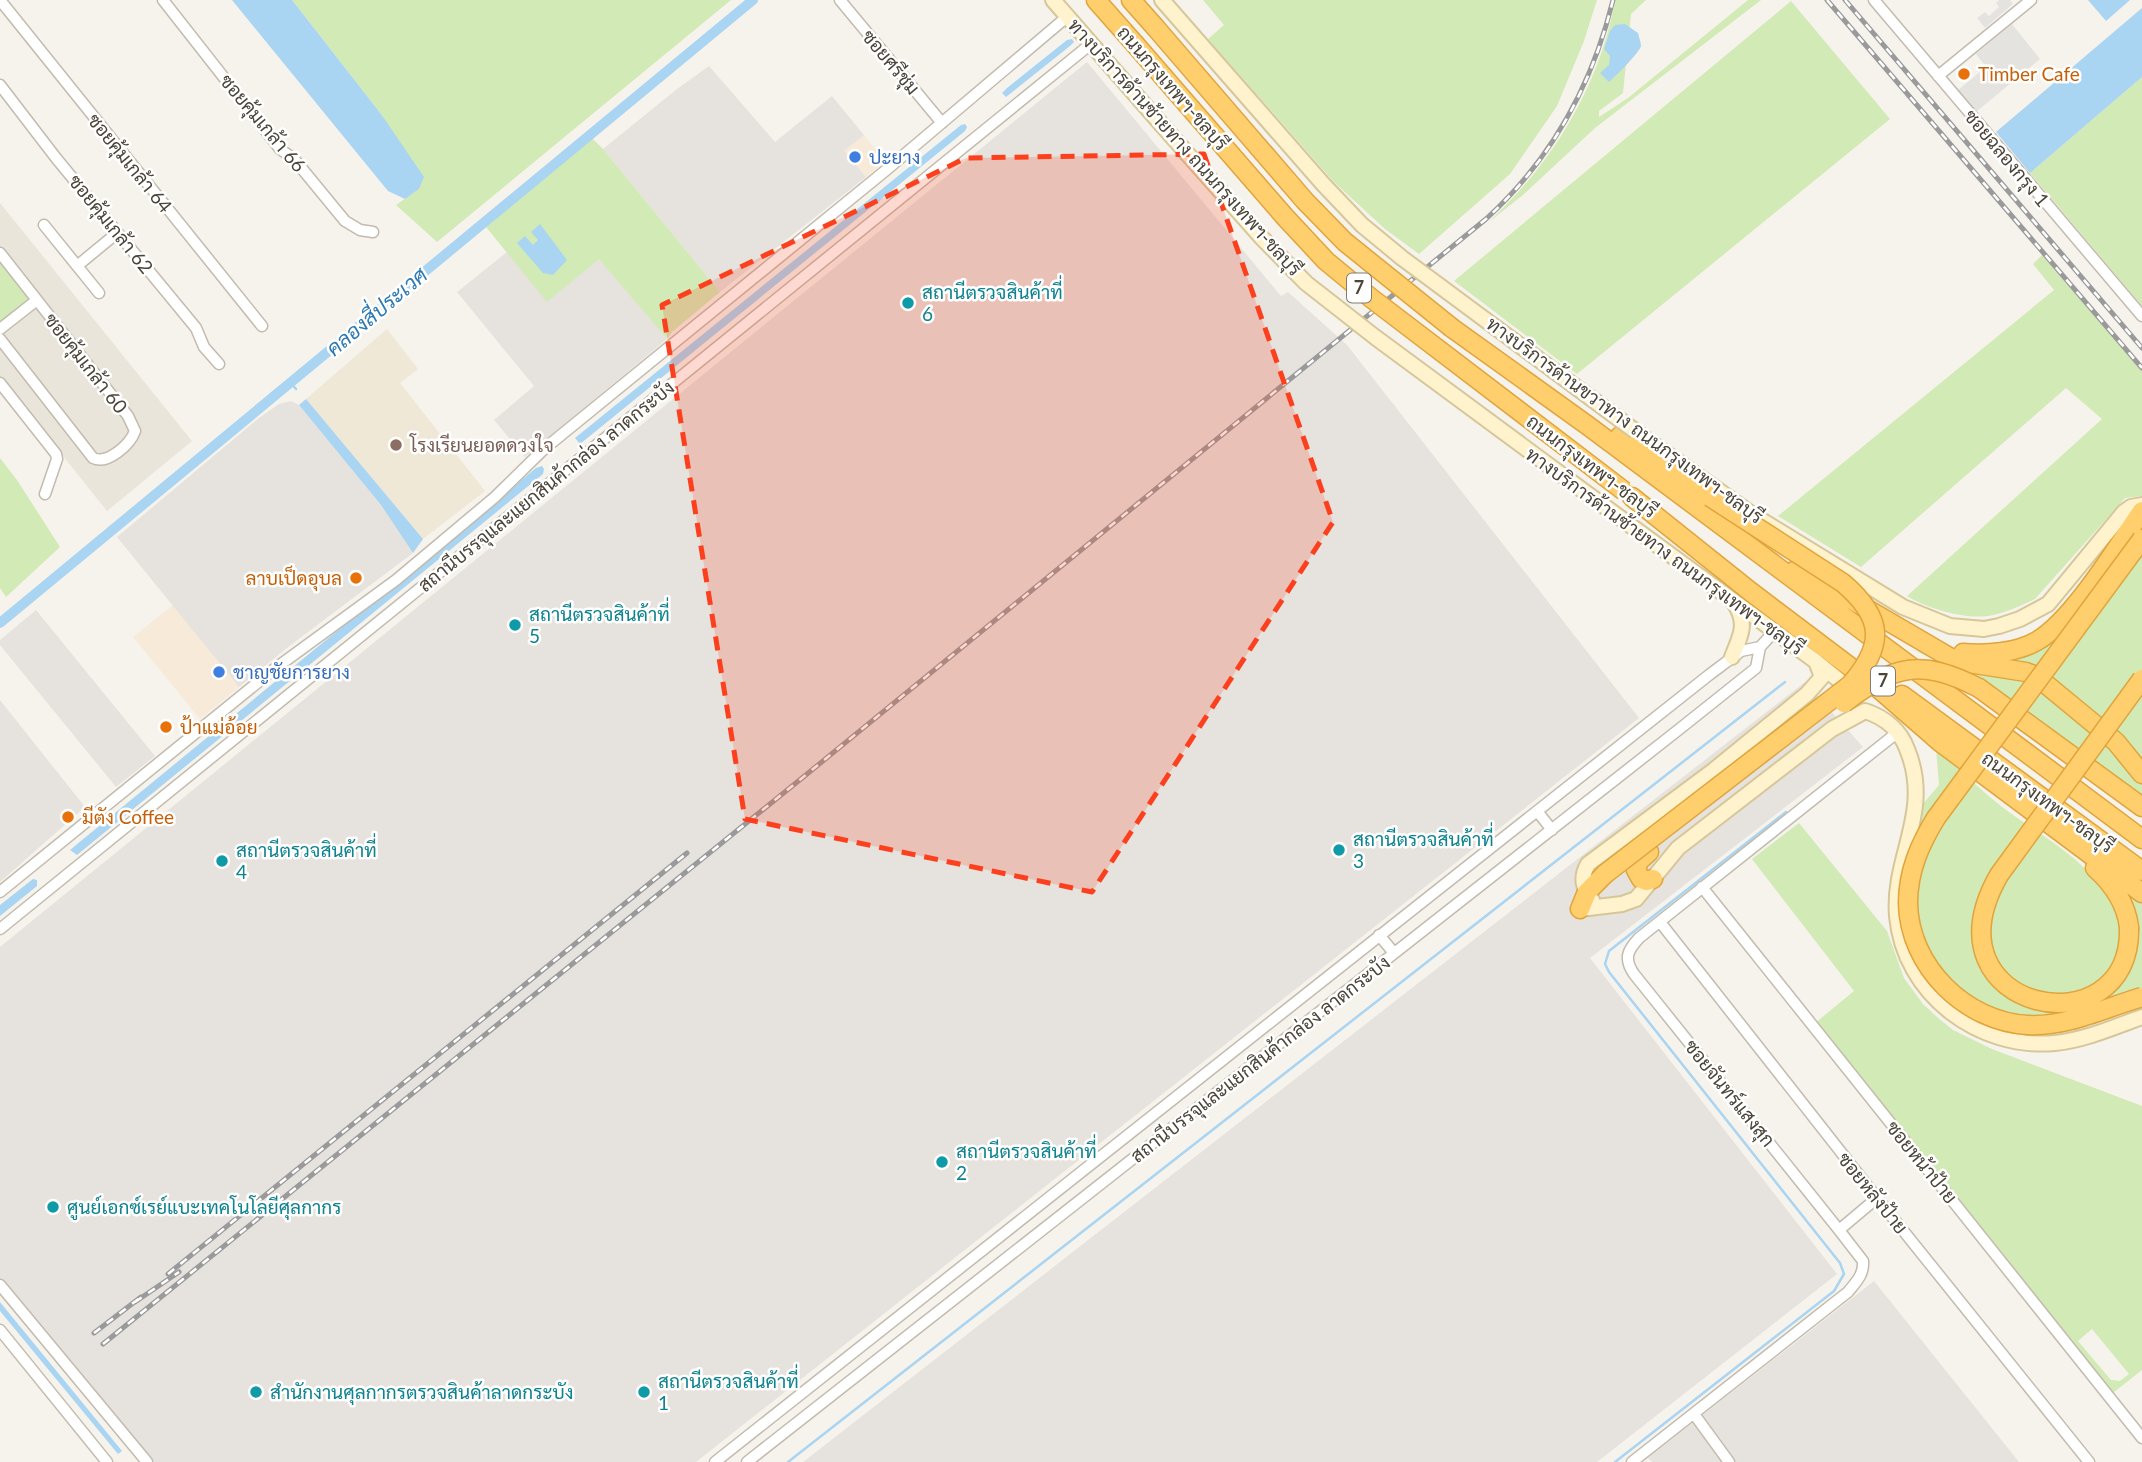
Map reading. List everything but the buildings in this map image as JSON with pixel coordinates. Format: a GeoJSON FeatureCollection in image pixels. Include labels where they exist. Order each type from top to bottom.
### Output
{"type":"FeatureCollection","features":[{"type":"Feature","properties":{"kind":"highway","name":"ถนนกรุงเทพฯ-ชลบุรี"},"geometry":{"type":"LineString","coordinates":[[1096,0],[1285,218],[1326,261],[1628,494],[2142,871]]}},
{"type":"Feature","properties":{"kind":"highway","name":"ถนนกรุงเทพฯ-ชลบุรี"},"geometry":{"type":"LineString","coordinates":[[1131,0],[1305,201],[1345,242],[1452,328],[2142,839]]}},
{"type":"Feature","properties":{"kind":"highway"},"geometry":{"type":"LineString","coordinates":[[1501,363],[1574,404],[1748,523],[1843,583],[1861,599],[1875,626],[1875,648],[1867,666],[1850,685],[1605,874],[1584,900]]}},
{"type":"Feature","properties":{"kind":"highway"},"geometry":{"type":"LineString","coordinates":[[1628,494],[1878,688],[1997,793],[2104,876],[2124,906],[2129,927],[2129,947],[2121,966],[2111,980],[2085,999],[2055,1004],[2029,1000],[2016,993],[1997,976],[1985,954],[1981,924],[1986,901],[1999,875],[2142,679]]}},
{"type":"Feature","properties":{"kind":"highway"},"geometry":{"type":"LineString","coordinates":[[1936,647],[1977,654],[2004,652],[2037,641],[2067,613],[2090,586],[2142,512]]}},
{"type":"Feature","properties":{"kind":"highway"},"geometry":{"type":"LineString","coordinates":[[2142,539],[1936,818],[1914,861],[1908,903],[1917,942],[1932,971],[1961,1000],[1984,1015],[2020,1025],[2052,1024],[2081,1018],[2142,997]]}},
{"type":"Feature","properties":{"kind":"highway"},"geometry":{"type":"LineString","coordinates":[[1768,561],[1821,582],[1956,661],[2036,676],[2116,741],[2142,774]]}},
{"type":"Feature","properties":{"kind":"highway"},"geometry":{"type":"LineString","coordinates":[[1653,879],[1641,879],[1636,870],[1639,861],[1649,852],[1867,686],[1894,672],[1926,668],[1953,674],[1979,688],[2142,807]]}},
{"type":"Feature","properties":{"kind":"highway"},"geometry":{"type":"LineString","coordinates":[[1957,755],[2142,893]]}},
{"type":"Feature","properties":{"kind":"main road","name":"ทางบริการด้านซ้ายทาง ถนนกรุงเทพฯ-ชลบุรี"},"geometry":{"type":"LineString","coordinates":[[1053,0],[1262,238],[1306,283],[1375,337],[1814,660],[1840,681],[1854,699],[1856,706],[1848,719]]}},
{"type":"Feature","properties":{"kind":"main road","name":"ทางบริการด้านขวาทาง ถนนกรุงเทพฯ-ชลบุรี"},"geometry":{"type":"LineString","coordinates":[[1162,0],[1322,184],[1362,225],[1402,258],[1635,431],[1765,522],[1903,607],[1950,626],[1984,629],[2020,619],[2056,597],[2124,512],[2131,507],[2142,505]]}},
{"type":"Feature","properties":{"kind":"main road"},"geometry":{"type":"LineString","coordinates":[[1732,599],[1740,612],[1743,628],[1732,657]]}},
{"type":"Feature","properties":{"kind":"main road"},"geometry":{"type":"LineString","coordinates":[[1814,660],[1822,672],[1818,683],[1714,770],[1588,864],[1583,873],[1584,900],[1601,907],[1636,899],[1678,848],[1832,729],[1865,711],[1878,715],[1898,732],[1912,760],[1917,797],[1899,887],[1897,918],[1907,954],[1926,988],[1960,1020],[1987,1034],[2016,1042],[2044,1044],[2068,1041],[2142,1017]]}},
{"type":"Feature","properties":{"kind":"street","name":"ซอยคุ้มเกล้า 64"},"geometry":{"type":"LineString","coordinates":[[0,0],[261,326]]}},
{"type":"Feature","properties":{"kind":"street","name":"ซอยคุ้มเกล้า 66"},"geometry":{"type":"LineString","coordinates":[[163,0],[277,146],[294,159],[345,221],[360,230],[373,232]]}},
{"type":"Feature","properties":{"kind":"street","name":"ซอยศรีชุ่ม"},"geometry":{"type":"LineString","coordinates":[[840,0],[942,123]]}},
{"type":"Feature","properties":{"kind":"street"},"geometry":{"type":"LineString","coordinates":[[1877,4],[1891,0]]}},
{"type":"Feature","properties":{"kind":"street"},"geometry":{"type":"LineString","coordinates":[[1938,76],[2031,0]]}},
{"type":"Feature","properties":{"kind":"street","name":"ซอยฉลองกรุง 1"},"geometry":{"type":"LineString","coordinates":[[1877,4],[2142,316]]}},
{"type":"Feature","properties":{"kind":"street","name":"สถานีบรรจุและแยกสินค้ากล่อง ลาดกระบัง"},"geometry":{"type":"LineString","coordinates":[[0,892],[272,670],[396,580],[495,497],[552,442],[942,123],[1068,16]]}},
{"type":"Feature","properties":{"kind":"street","name":"สถานีบรรจุและแยกสินค้ากล่อง ลาดกระบัง"},"geometry":{"type":"LineString","coordinates":[[0,929],[1092,43]]}},
{"type":"Feature","properties":{"kind":"street","name":"ซอยคุ้มเกล้า 62"},"geometry":{"type":"LineString","coordinates":[[0,85],[196,328],[204,347],[219,365]]}},
{"type":"Feature","properties":{"kind":"street"},"geometry":{"type":"LineString","coordinates":[[44,225],[99,293]]}},
{"type":"Feature","properties":{"kind":"street"},"geometry":{"type":"LineString","coordinates":[[77,266],[117,233]]}},
{"type":"Feature","properties":{"kind":"street","name":"ซอยคุ้มเกล้า 60"},"geometry":{"type":"LineString","coordinates":[[0,253],[128,416],[135,431],[132,438],[108,459],[99,461],[93,458],[0,339]]}},
{"type":"Feature","properties":{"kind":"street","name":"ซอยคุ้มเกล้า 60"},"geometry":{"type":"LineString","coordinates":[[0,330],[37,300]]}},
{"type":"Feature","properties":{"kind":"street"},"geometry":{"type":"LineString","coordinates":[[0,383],[56,454],[57,459],[45,494]]}},
{"type":"Feature","properties":{"kind":"street"},"geometry":{"type":"LineString","coordinates":[[1760,647],[1774,632]]}},
{"type":"Feature","properties":{"kind":"street","name":"สถานีบรรจุและแยกสินค้ากล่อง ลาดกระบัง"},"geometry":{"type":"LineString","coordinates":[[715,1462],[1732,657],[1741,651],[1760,647],[1756,668],[747,1462]]}},
{"type":"Feature","properties":{"kind":"street","name":"ซอยจันทร์แสงสุก"},"geometry":{"type":"LineString","coordinates":[[1632,1462],[1848,1292],[1861,1276],[1863,1262],[1630,968],[1627,960],[1630,948],[1702,887],[1898,732]]}},
{"type":"Feature","properties":{"kind":"street"},"geometry":{"type":"LineString","coordinates":[[1537,811],[1552,830]]}},
{"type":"Feature","properties":{"kind":"street","name":"ซอยหน้าป้าย"},"geometry":{"type":"LineString","coordinates":[[1702,887],[2142,1438]]}},
{"type":"Feature","properties":{"kind":"street","name":"ซอยหลังป้าย"},"geometry":{"type":"LineString","coordinates":[[1660,922],[2089,1462]]}},
{"type":"Feature","properties":{"kind":"street"},"geometry":{"type":"LineString","coordinates":[[1380,935],[1394,953]]}},
{"type":"Feature","properties":{"kind":"street"},"geometry":{"type":"LineString","coordinates":[[1839,1230],[1877,1198]]}},
{"type":"Feature","properties":{"kind":"street"},"geometry":{"type":"LineString","coordinates":[[0,1285],[147,1462]]}},
{"type":"Feature","properties":{"kind":"street"},"geometry":{"type":"LineString","coordinates":[[0,1330],[107,1462]]}},
{"type":"Feature","properties":{"kind":"street"},"geometry":{"type":"LineString","coordinates":[[1694,1414],[1729,1462]]}},
{"type":"Feature","properties":{"kind":"highlighted area"},"geometry":{"type":"Polygon","coordinates":[[[1204,154],[1333,522],[1092,892],[745,819],[662,305],[966,158],[1204,154]]]}},
{"type":"Feature","properties":{"kind":"shaded area"},"geometry":{"type":"Polygon","coordinates":[[[1999,0],[2010,0],[2013,4],[1985,28],[1977,18],[1985,12],[1989,16],[1999,7],[1996,3],[1999,0]]]}},
{"type":"Feature","properties":{"kind":"shaded area"},"geometry":{"type":"Polygon","coordinates":[[[2012,24],[2040,59],[1976,112],[1958,90],[1986,67],[1976,54],[2012,24]]]}},
{"type":"Feature","properties":{"kind":"shaded area"},"geometry":{"type":"Polygon","coordinates":[[[1087,62],[1281,296],[1288,292],[1347,345],[1639,718],[696,1462],[144,1462],[0,1288],[0,947],[1087,62]]]}},
{"type":"Feature","properties":{"kind":"shaded area"},"geometry":{"type":"Polygon","coordinates":[[[709,66],[775,142],[832,96],[864,135],[844,151],[866,177],[720,292],[603,149],[709,66]]]}},
{"type":"Feature","properties":{"kind":"shaded area"},"geometry":{"type":"Polygon","coordinates":[[[864,135],[885,162],[866,177],[844,151],[864,135]]]}},
{"type":"Feature","properties":{"kind":"shaded area"},"geometry":{"type":"Polygon","coordinates":[[[0,203],[192,441],[107,511],[0,377],[0,203]]]}},
{"type":"Feature","properties":{"kind":"shaded area"},"geometry":{"type":"Polygon","coordinates":[[[507,252],[547,301],[599,258],[667,339],[525,457],[494,420],[534,386],[457,292],[507,252]]]}},
{"type":"Feature","properties":{"kind":"shaded area","name":"โรงเรียนยอดดวงใจ"},"geometry":{"type":"Polygon","coordinates":[[[387,329],[418,369],[400,383],[485,491],[423,539],[306,399],[387,329]]]}},
{"type":"Feature","properties":{"kind":"shaded area"},"geometry":{"type":"Polygon","coordinates":[[[291,401],[299,405],[381,505],[413,553],[239,687],[117,537],[259,418],[279,404],[291,401]]]}},
{"type":"Feature","properties":{"kind":"shaded area"},"geometry":{"type":"Polygon","coordinates":[[[173,605],[239,687],[200,719],[133,637],[173,605]]]}},
{"type":"Feature","properties":{"kind":"shaded area"},"geometry":{"type":"Polygon","coordinates":[[[36,610],[155,756],[116,787],[0,645],[0,640],[36,610]]]}},
{"type":"Feature","properties":{"kind":"shaded area"},"geometry":{"type":"Polygon","coordinates":[[[1805,682],[1863,747],[1590,958],[1837,1274],[1597,1462],[803,1462],[1805,682]]]}},
{"type":"Feature","properties":{"kind":"shaded area"},"geometry":{"type":"Polygon","coordinates":[[[0,700],[85,807],[0,882],[0,700]]]}},
{"type":"Feature","properties":{"kind":"shaded area"},"geometry":{"type":"Polygon","coordinates":[[[1874,1281],[2019,1462],[1652,1462],[1648,1458],[1874,1281]]]}},
{"type":"Feature","properties":{"kind":"green space"},"geometry":{"type":"Polygon","coordinates":[[[292,0],[731,0],[437,242],[396,205],[419,189],[381,114],[292,0]]]}},
{"type":"Feature","properties":{"kind":"green space"},"geometry":{"type":"Polygon","coordinates":[[[1203,0],[1597,0],[1584,41],[1557,106],[1510,174],[1419,254],[1385,229],[1334,182],[1208,39],[1224,25],[1203,0]]]}},
{"type":"Feature","properties":{"kind":"green space"},"geometry":{"type":"Polygon","coordinates":[[[1615,0],[1646,0],[1631,14],[1623,93],[1599,111],[1599,117],[1628,98],[1748,0],[1761,0],[1595,128],[1523,195],[1489,222],[1516,195],[1566,128],[1597,66],[1615,0]]]}},
{"type":"Feature","properties":{"kind":"green space"},"geometry":{"type":"Polygon","coordinates":[[[1791,1],[1890,119],[1577,374],[1454,281],[1791,1]]]}},
{"type":"Feature","properties":{"kind":"green space"},"geometry":{"type":"Polygon","coordinates":[[[2142,77],[2142,306],[2030,173],[2142,77]]]}},
{"type":"Feature","properties":{"kind":"green space"},"geometry":{"type":"Polygon","coordinates":[[[592,138],[720,292],[667,339],[599,259],[547,302],[486,227],[592,138]]]}},
{"type":"Feature","properties":{"kind":"green space"},"geometry":{"type":"Polygon","coordinates":[[[2042,255],[2142,371],[2142,496],[2125,498],[2035,599],[2020,606],[1993,615],[1972,616],[1937,609],[1907,596],[2102,419],[2066,388],[1861,567],[1778,516],[2054,290],[2033,264],[2042,255]]]}},
{"type":"Feature","properties":{"kind":"green space"},"geometry":{"type":"Polygon","coordinates":[[[0,260],[29,299],[0,322],[0,260]]]}},
{"type":"Feature","properties":{"kind":"green space"},"geometry":{"type":"Polygon","coordinates":[[[0,458],[60,547],[6,597],[0,588],[0,458]]]}},
{"type":"Feature","properties":{"kind":"green space"},"geometry":{"type":"Polygon","coordinates":[[[2142,523],[2142,760],[2094,715],[1998,662],[2031,651],[2142,523]]]}},
{"type":"Feature","properties":{"kind":"green space"},"geometry":{"type":"Polygon","coordinates":[[[1909,648],[1948,663],[2027,680],[2114,745],[2142,780],[2142,796],[1946,665],[1909,648]]]}},
{"type":"Feature","properties":{"kind":"green space"},"geometry":{"type":"Polygon","coordinates":[[[1936,748],[1992,799],[2055,844],[2088,872],[2113,906],[2119,927],[2136,927],[2134,911],[2123,885],[2142,901],[2142,1007],[2068,1032],[2026,1036],[2011,1034],[1976,1022],[1945,1000],[1917,963],[1911,851],[1923,804],[1939,785],[1936,748]]]}},
{"type":"Feature","properties":{"kind":"green space"},"geometry":{"type":"Polygon","coordinates":[[[1799,823],[1887,931],[1904,978],[1923,1004],[1937,1017],[1953,1030],[1992,1049],[2142,1106],[2142,1370],[2109,1396],[1814,1024],[1854,991],[1752,859],[1799,823]],[[2092,1329],[2078,1341],[2111,1380],[2120,1381],[2129,1374],[2092,1329]]]}},
{"type":"Feature","properties":{"kind":"water"},"geometry":{"type":"Polygon","coordinates":[[[232,0],[292,0],[381,114],[424,177],[419,189],[405,199],[388,191],[232,0]]]}},
{"type":"Feature","properties":{"kind":"water"},"geometry":{"type":"Polygon","coordinates":[[[2088,0],[2130,0],[2106,21],[2088,0]]]}},
{"type":"Feature","properties":{"kind":"water"},"geometry":{"type":"Polygon","coordinates":[[[2142,8],[2142,77],[2030,173],[1996,132],[2142,8]]]}},
{"type":"Feature","properties":{"kind":"water"},"geometry":{"type":"Polygon","coordinates":[[[1625,24],[1638,33],[1641,46],[1609,82],[1600,73],[1609,65],[1610,56],[1604,49],[1615,25],[1625,24]]]}},
{"type":"Feature","properties":{"kind":"water"},"geometry":{"type":"Polygon","coordinates":[[[1072,39],[1074,42],[1070,46],[1006,97],[1002,93],[1067,40],[1072,39]]]}},
{"type":"Feature","properties":{"kind":"water"},"geometry":{"type":"Polygon","coordinates":[[[965,124],[965,131],[580,444],[575,438],[961,125],[965,124]]]}},
{"type":"Feature","properties":{"kind":"water"},"geometry":{"type":"Polygon","coordinates":[[[540,224],[567,260],[553,275],[543,273],[517,243],[525,236],[533,245],[538,240],[531,232],[540,224]]]}},
{"type":"Feature","properties":{"kind":"water"},"geometry":{"type":"Polygon","coordinates":[[[306,399],[423,539],[413,553],[381,505],[299,405],[306,399]]]}},
{"type":"Feature","properties":{"kind":"water"},"geometry":{"type":"Polygon","coordinates":[[[542,466],[543,474],[77,855],[70,850],[536,468],[542,466]]]}},
{"type":"Feature","properties":{"kind":"water"},"geometry":{"type":"Polygon","coordinates":[[[33,879],[37,880],[37,886],[0,916],[0,905],[33,879]]]}},
{"type":"Feature","properties":{"kind":"water"},"geometry":{"type":"Polygon","coordinates":[[[0,1302],[122,1451],[118,1454],[0,1311],[0,1302]]]}},
{"type":"Feature","properties":{"kind":"waterway","name":"คลองสี่ประเวศ"},"geometry":{"type":"LineString","coordinates":[[0,623],[753,0]]}},
{"type":"Feature","properties":{"kind":"waterway","name":"คลองสี่ประเวศ"},"geometry":{"type":"LineString","coordinates":[[290,382],[296,389]]}},
{"type":"Feature","properties":{"kind":"waterway"},"geometry":{"type":"LineString","coordinates":[[788,1462],[1785,682]]}},
{"type":"Feature","properties":{"kind":"waterway"},"geometry":{"type":"LineString","coordinates":[[1615,1462],[1834,1291],[1844,1274],[1840,1263],[1605,964],[1609,951],[1786,812]]}},
{"type":"Feature","properties":{"kind":"railway"},"geometry":{"type":"LineString","coordinates":[[103,1344],[1486,219],[1531,172],[1566,119],[1594,62],[1613,0]]}},
{"type":"Feature","properties":{"kind":"railway"},"geometry":{"type":"LineString","coordinates":[[1827,0],[2142,368]]}},
{"type":"Feature","properties":{"kind":"railway"},"geometry":{"type":"LineString","coordinates":[[1845,0],[2142,348]]}},
{"type":"Feature","properties":{"kind":"railway"},"geometry":{"type":"LineString","coordinates":[[168,1274],[687,853]]}},
{"type":"Feature","properties":{"kind":"railway"},"geometry":{"type":"LineString","coordinates":[[135,1302],[179,1272]]}},
{"type":"Feature","properties":{"kind":"railway"},"geometry":{"type":"LineString","coordinates":[[94,1333],[141,1297]]}},
{"type":"Feature","properties":{"kind":"place","name":"Timber Cafe"},"geometry":{"type":"Point","coordinates":[1964,74]}},
{"type":"Feature","properties":{"kind":"place","name":"ปะยาง"},"geometry":{"type":"Point","coordinates":[855,157]}},
{"type":"Feature","properties":{"kind":"place","name":"สถานีตรวจสินค้าที่ 6"},"geometry":{"type":"Point","coordinates":[908,303]}},
{"type":"Feature","properties":{"kind":"place","name":"โรงเรียนยอดดวงใจ"},"geometry":{"type":"Point","coordinates":[396,445]}},
{"type":"Feature","properties":{"kind":"place","name":"ลาบเป็ดอุบล"},"geometry":{"type":"Point","coordinates":[356,578]}},
{"type":"Feature","properties":{"kind":"place","name":"สถานีตรวจสินค้าที่ 5"},"geometry":{"type":"Point","coordinates":[515,625]}},
{"type":"Feature","properties":{"kind":"place","name":"ชาญชัยการยาง"},"geometry":{"type":"Point","coordinates":[219,672]}},
{"type":"Feature","properties":{"kind":"place","name":"ป้าแม่อ้อย"},"geometry":{"type":"Point","coordinates":[166,727]}},
{"type":"Feature","properties":{"kind":"place","name":"มีตัง Coffee"},"geometry":{"type":"Point","coordinates":[68,817]}},
{"type":"Feature","properties":{"kind":"place","name":"สถานีตรวจสินค้าที่ 3"},"geometry":{"type":"Point","coordinates":[1339,850]}},
{"type":"Feature","properties":{"kind":"place","name":"สถานีตรวจสินค้าที่ 4"},"geometry":{"type":"Point","coordinates":[222,861]}},
{"type":"Feature","properties":{"kind":"place","name":"สถานีตรวจสินค้าที่ 2"},"geometry":{"type":"Point","coordinates":[942,1162]}},
{"type":"Feature","properties":{"kind":"place","name":"ศูนย์เอกซ์เรย์แบะเทคโนโลยีศุลกากร"},"geometry":{"type":"Point","coordinates":[53,1207]}},
{"type":"Feature","properties":{"kind":"place","name":"สำนักงานศุลกากรตรวจสินค้าลาดกระบัง"},"geometry":{"type":"Point","coordinates":[256,1392]}},
{"type":"Feature","properties":{"kind":"place","name":"สถานีตรวจสินค้าที่ 1"},"geometry":{"type":"Point","coordinates":[644,1392]}}]}
